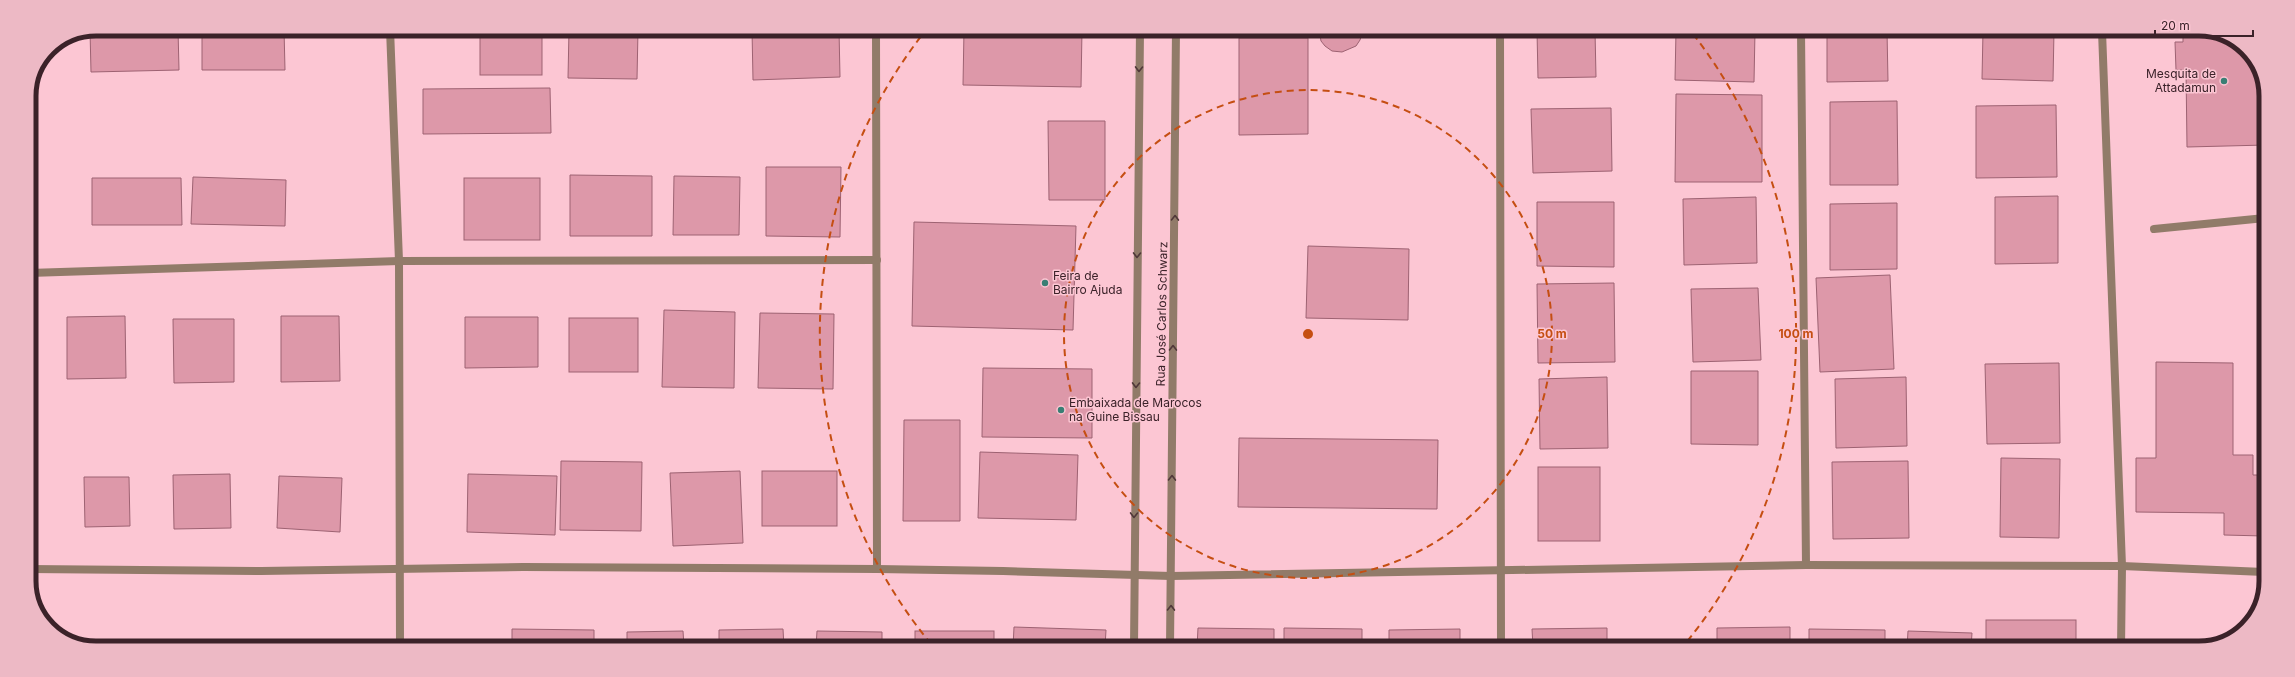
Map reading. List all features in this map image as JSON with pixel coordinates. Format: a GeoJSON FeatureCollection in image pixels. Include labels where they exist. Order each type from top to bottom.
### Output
{"type":"FeatureCollection","features":[{"type":"Feature","properties":{"kind":"street"},"geometry":{"type":"LineString","coordinates":[[390,36],[399,261],[400,641]]}},
{"type":"Feature","properties":{"kind":"street"},"geometry":{"type":"LineString","coordinates":[[876,36],[876,569]]}},
{"type":"Feature","properties":{"kind":"street","name":"Rua José Carlos Schwarz"},"geometry":{"type":"LineString","coordinates":[[1134,641],[1140,36]]}},
{"type":"Feature","properties":{"kind":"street","name":"Rua José Carlos Schwarz"},"geometry":{"type":"LineString","coordinates":[[1170,641],[1176,36]]}},
{"type":"Feature","properties":{"kind":"street"},"geometry":{"type":"LineString","coordinates":[[1500,36],[1501,641]]}},
{"type":"Feature","properties":{"kind":"street"},"geometry":{"type":"LineString","coordinates":[[1801,36],[1806,565]]}},
{"type":"Feature","properties":{"kind":"street"},"geometry":{"type":"LineString","coordinates":[[2102,36],[2122,566],[2121,641]]}},
{"type":"Feature","properties":{"kind":"street"},"geometry":{"type":"LineString","coordinates":[[2154,229],[2259,219]]}},
{"type":"Feature","properties":{"kind":"street"},"geometry":{"type":"LineString","coordinates":[[36,273],[399,261],[877,260]]}},
{"type":"Feature","properties":{"kind":"street"},"geometry":{"type":"LineString","coordinates":[[36,569],[400,570],[523,567],[876,569],[1171,576],[1806,565],[2122,566],[2259,572]]}},
{"type":"Feature","properties":{"kind":"building"},"geometry":{"type":"Polygon","coordinates":[[[178,36],[179,70],[91,72],[90,37],[178,36]]]}},
{"type":"Feature","properties":{"kind":"building"},"geometry":{"type":"Polygon","coordinates":[[[202,36],[284,36],[285,70],[202,70],[202,36]]]}},
{"type":"Feature","properties":{"kind":"building"},"geometry":{"type":"Polygon","coordinates":[[[480,36],[542,36],[542,75],[480,75],[480,36]]]}},
{"type":"Feature","properties":{"kind":"building"},"geometry":{"type":"Polygon","coordinates":[[[569,36],[638,36],[637,79],[568,78],[569,36]]]}},
{"type":"Feature","properties":{"kind":"building"},"geometry":{"type":"Polygon","coordinates":[[[752,36],[839,36],[840,77],[753,80],[752,36]]]}},
{"type":"Feature","properties":{"kind":"building"},"geometry":{"type":"Polygon","coordinates":[[[964,36],[1082,36],[1081,87],[963,85],[964,36]]]}},
{"type":"Feature","properties":{"kind":"building"},"geometry":{"type":"Polygon","coordinates":[[[1320,36],[1361,36],[1356,46],[1342,52],[1332,51],[1321,41],[1320,36]]]}},
{"type":"Feature","properties":{"kind":"building"},"geometry":{"type":"Polygon","coordinates":[[[1537,36],[1595,36],[1596,77],[1538,78],[1537,36]]]}},
{"type":"Feature","properties":{"kind":"building"},"geometry":{"type":"Polygon","coordinates":[[[1676,36],[1755,36],[1754,82],[1675,80],[1676,36]]]}},
{"type":"Feature","properties":{"kind":"building"},"geometry":{"type":"Polygon","coordinates":[[[1827,36],[1887,36],[1888,81],[1827,82],[1827,36]]]}},
{"type":"Feature","properties":{"kind":"building"},"geometry":{"type":"Polygon","coordinates":[[[1983,36],[2054,36],[2053,81],[1982,79],[1983,36]]]}},
{"type":"Feature","properties":{"kind":"building","name":"Mesquita de Attadamun"},"geometry":{"type":"Polygon","coordinates":[[[2183,36],[2214,38],[2229,44],[2244,57],[2251,66],[2257,81],[2259,93],[2259,145],[2187,147],[2186,70],[2176,70],[2175,42],[2183,42],[2183,36]]]}},
{"type":"Feature","properties":{"kind":"building"},"geometry":{"type":"Polygon","coordinates":[[[1239,38],[1308,38],[1308,134],[1239,135],[1239,38]]]}},
{"type":"Feature","properties":{"kind":"building"},"geometry":{"type":"Polygon","coordinates":[[[550,88],[551,133],[423,134],[423,89],[550,88]]]}},
{"type":"Feature","properties":{"kind":"building"},"geometry":{"type":"Polygon","coordinates":[[[1676,94],[1762,95],[1762,182],[1675,182],[1676,94]]]}},
{"type":"Feature","properties":{"kind":"building"},"geometry":{"type":"Polygon","coordinates":[[[1897,101],[1898,185],[1830,185],[1830,102],[1897,101]]]}},
{"type":"Feature","properties":{"kind":"building"},"geometry":{"type":"Polygon","coordinates":[[[2056,105],[2057,177],[1976,178],[1976,106],[2056,105]]]}},
{"type":"Feature","properties":{"kind":"building"},"geometry":{"type":"Polygon","coordinates":[[[1611,108],[1612,171],[1533,173],[1531,109],[1611,108]]]}},
{"type":"Feature","properties":{"kind":"building"},"geometry":{"type":"Polygon","coordinates":[[[1048,121],[1105,121],[1105,200],[1049,200],[1048,121]]]}},
{"type":"Feature","properties":{"kind":"building"},"geometry":{"type":"Polygon","coordinates":[[[766,167],[841,167],[840,237],[766,236],[766,167]]]}},
{"type":"Feature","properties":{"kind":"building"},"geometry":{"type":"Polygon","coordinates":[[[570,175],[652,176],[652,236],[570,236],[570,175]]]}},
{"type":"Feature","properties":{"kind":"building"},"geometry":{"type":"Polygon","coordinates":[[[674,176],[740,177],[739,235],[673,235],[674,176]]]}},
{"type":"Feature","properties":{"kind":"building"},"geometry":{"type":"Polygon","coordinates":[[[193,177],[286,180],[285,226],[191,224],[193,177]]]}},
{"type":"Feature","properties":{"kind":"building"},"geometry":{"type":"Polygon","coordinates":[[[92,178],[181,178],[182,225],[92,225],[92,178]]]}},
{"type":"Feature","properties":{"kind":"building"},"geometry":{"type":"Polygon","coordinates":[[[464,178],[540,178],[540,240],[464,240],[464,178]]]}},
{"type":"Feature","properties":{"kind":"building"},"geometry":{"type":"Polygon","coordinates":[[[2058,196],[2058,263],[1995,264],[1995,197],[2058,196]]]}},
{"type":"Feature","properties":{"kind":"building"},"geometry":{"type":"Polygon","coordinates":[[[1756,197],[1757,263],[1684,265],[1683,199],[1756,197]]]}},
{"type":"Feature","properties":{"kind":"building"},"geometry":{"type":"Polygon","coordinates":[[[1537,202],[1614,202],[1614,267],[1537,266],[1537,202]]]}},
{"type":"Feature","properties":{"kind":"building"},"geometry":{"type":"Polygon","coordinates":[[[1897,203],[1897,269],[1830,270],[1830,204],[1897,203]]]}},
{"type":"Feature","properties":{"kind":"building"},"geometry":{"type":"Polygon","coordinates":[[[914,222],[1076,226],[1073,330],[912,326],[914,222]]]}},
{"type":"Feature","properties":{"kind":"building"},"geometry":{"type":"Polygon","coordinates":[[[1308,246],[1409,249],[1408,320],[1306,318],[1308,246]]]}},
{"type":"Feature","properties":{"kind":"building"},"geometry":{"type":"Polygon","coordinates":[[[1890,275],[1894,369],[1820,372],[1816,278],[1890,275]]]}},
{"type":"Feature","properties":{"kind":"building"},"geometry":{"type":"Polygon","coordinates":[[[1614,283],[1615,362],[1538,363],[1537,284],[1614,283]]]}},
{"type":"Feature","properties":{"kind":"building"},"geometry":{"type":"Polygon","coordinates":[[[1758,288],[1761,360],[1693,362],[1691,289],[1758,288]]]}},
{"type":"Feature","properties":{"kind":"building"},"geometry":{"type":"Polygon","coordinates":[[[664,310],[735,312],[734,388],[662,387],[664,310]]]}},
{"type":"Feature","properties":{"kind":"building"},"geometry":{"type":"Polygon","coordinates":[[[760,313],[834,314],[833,389],[758,388],[760,313]]]}},
{"type":"Feature","properties":{"kind":"building"},"geometry":{"type":"Polygon","coordinates":[[[125,316],[126,378],[67,379],[67,317],[125,316]]]}},
{"type":"Feature","properties":{"kind":"building"},"geometry":{"type":"Polygon","coordinates":[[[281,316],[339,316],[340,381],[281,382],[281,316]]]}},
{"type":"Feature","properties":{"kind":"building"},"geometry":{"type":"Polygon","coordinates":[[[465,317],[538,317],[538,367],[465,368],[465,317]]]}},
{"type":"Feature","properties":{"kind":"building"},"geometry":{"type":"Polygon","coordinates":[[[569,318],[638,318],[638,372],[569,372],[569,318]]]}},
{"type":"Feature","properties":{"kind":"building"},"geometry":{"type":"Polygon","coordinates":[[[173,319],[234,319],[234,382],[174,383],[173,319]]]}},
{"type":"Feature","properties":{"kind":"building"},"geometry":{"type":"Polygon","coordinates":[[[2156,362],[2233,363],[2233,455],[2253,455],[2253,475],[2259,475],[2259,536],[2224,535],[2224,513],[2136,512],[2136,458],[2156,458],[2156,362]]]}},
{"type":"Feature","properties":{"kind":"building"},"geometry":{"type":"Polygon","coordinates":[[[2059,363],[2060,443],[1987,444],[1985,364],[2059,363]]]}},
{"type":"Feature","properties":{"kind":"building"},"geometry":{"type":"Polygon","coordinates":[[[983,368],[1092,369],[1092,438],[982,437],[983,368]]]}},
{"type":"Feature","properties":{"kind":"building"},"geometry":{"type":"Polygon","coordinates":[[[1691,371],[1758,371],[1758,445],[1691,444],[1691,371]]]}},
{"type":"Feature","properties":{"kind":"building"},"geometry":{"type":"Polygon","coordinates":[[[1607,377],[1608,448],[1540,449],[1539,379],[1607,377]]]}},
{"type":"Feature","properties":{"kind":"building"},"geometry":{"type":"Polygon","coordinates":[[[1906,377],[1907,446],[1836,448],[1835,379],[1906,377]]]}},
{"type":"Feature","properties":{"kind":"building"},"geometry":{"type":"Polygon","coordinates":[[[904,420],[960,420],[960,521],[903,521],[904,420]]]}},
{"type":"Feature","properties":{"kind":"building"},"geometry":{"type":"Polygon","coordinates":[[[1239,438],[1438,440],[1437,509],[1238,507],[1239,438]]]}},
{"type":"Feature","properties":{"kind":"building"},"geometry":{"type":"Polygon","coordinates":[[[980,452],[1078,455],[1076,520],[978,518],[980,452]]]}},
{"type":"Feature","properties":{"kind":"building"},"geometry":{"type":"Polygon","coordinates":[[[2001,458],[2060,459],[2059,538],[2000,537],[2001,458]]]}},
{"type":"Feature","properties":{"kind":"building"},"geometry":{"type":"Polygon","coordinates":[[[561,461],[642,462],[641,531],[560,530],[561,461]]]}},
{"type":"Feature","properties":{"kind":"building"},"geometry":{"type":"Polygon","coordinates":[[[1908,461],[1909,538],[1833,539],[1832,462],[1908,461]]]}},
{"type":"Feature","properties":{"kind":"building"},"geometry":{"type":"Polygon","coordinates":[[[1538,467],[1600,467],[1600,541],[1538,541],[1538,467]]]}},
{"type":"Feature","properties":{"kind":"building"},"geometry":{"type":"Polygon","coordinates":[[[740,471],[743,543],[673,546],[670,473],[740,471]]]}},
{"type":"Feature","properties":{"kind":"building"},"geometry":{"type":"Polygon","coordinates":[[[762,471],[837,471],[837,526],[762,526],[762,471]]]}},
{"type":"Feature","properties":{"kind":"building"},"geometry":{"type":"Polygon","coordinates":[[[230,474],[231,528],[174,529],[173,475],[230,474]]]}},
{"type":"Feature","properties":{"kind":"building"},"geometry":{"type":"Polygon","coordinates":[[[468,474],[557,476],[555,535],[467,532],[468,474]]]}},
{"type":"Feature","properties":{"kind":"building"},"geometry":{"type":"Polygon","coordinates":[[[279,476],[342,478],[340,532],[277,528],[279,476]]]}},
{"type":"Feature","properties":{"kind":"building"},"geometry":{"type":"Polygon","coordinates":[[[84,477],[129,477],[130,526],[85,527],[84,477]]]}},
{"type":"Feature","properties":{"kind":"building"},"geometry":{"type":"Polygon","coordinates":[[[1986,620],[2076,620],[2076,641],[1986,641],[1986,620]]]}},
{"type":"Feature","properties":{"kind":"building"},"geometry":{"type":"Polygon","coordinates":[[[1014,627],[1106,630],[1105,641],[1013,641],[1014,627]]]}},
{"type":"Feature","properties":{"kind":"building"},"geometry":{"type":"Polygon","coordinates":[[[1790,627],[1790,641],[1717,641],[1717,628],[1790,627]]]}},
{"type":"Feature","properties":{"kind":"building"},"geometry":{"type":"Polygon","coordinates":[[[1198,628],[1274,629],[1274,641],[1197,641],[1198,628]]]}},
{"type":"Feature","properties":{"kind":"building"},"geometry":{"type":"Polygon","coordinates":[[[1284,628],[1362,629],[1362,641],[1284,641],[1284,628]]]}},
{"type":"Feature","properties":{"kind":"building"},"geometry":{"type":"Polygon","coordinates":[[[1607,628],[1607,641],[1533,641],[1532,629],[1607,628]]]}},
{"type":"Feature","properties":{"kind":"building"},"geometry":{"type":"Polygon","coordinates":[[[512,629],[594,630],[594,641],[512,641],[512,629]]]}},
{"type":"Feature","properties":{"kind":"building"},"geometry":{"type":"Polygon","coordinates":[[[783,629],[784,641],[719,641],[719,630],[783,629]]]}},
{"type":"Feature","properties":{"kind":"building"},"geometry":{"type":"Polygon","coordinates":[[[1460,629],[1460,641],[1389,641],[1389,630],[1460,629]]]}},
{"type":"Feature","properties":{"kind":"building"},"geometry":{"type":"Polygon","coordinates":[[[1809,629],[1885,630],[1885,641],[1809,641],[1809,629]]]}},
{"type":"Feature","properties":{"kind":"building"},"geometry":{"type":"Polygon","coordinates":[[[683,631],[684,641],[627,641],[627,632],[683,631]]]}},
{"type":"Feature","properties":{"kind":"building"},"geometry":{"type":"Polygon","coordinates":[[[817,631],[882,632],[882,641],[816,641],[817,631]]]}},
{"type":"Feature","properties":{"kind":"building"},"geometry":{"type":"Polygon","coordinates":[[[915,631],[994,631],[994,641],[915,641],[915,631]]]}},
{"type":"Feature","properties":{"kind":"building"},"geometry":{"type":"Polygon","coordinates":[[[1908,631],[1972,633],[1971,641],[1907,641],[1908,631]]]}},
{"type":"Feature","properties":{"kind":"place","name":"Mesquita de Attadamun"},"geometry":{"type":"Point","coordinates":[2224,81]}},
{"type":"Feature","properties":{"kind":"place","name":"Feira de Bairro Ajuda"},"geometry":{"type":"Point","coordinates":[1045,283]}},
{"type":"Feature","properties":{"kind":"place","name":"Embaixada de Marocos na Guine Bissau"},"geometry":{"type":"Point","coordinates":[1061,410]}}]}
